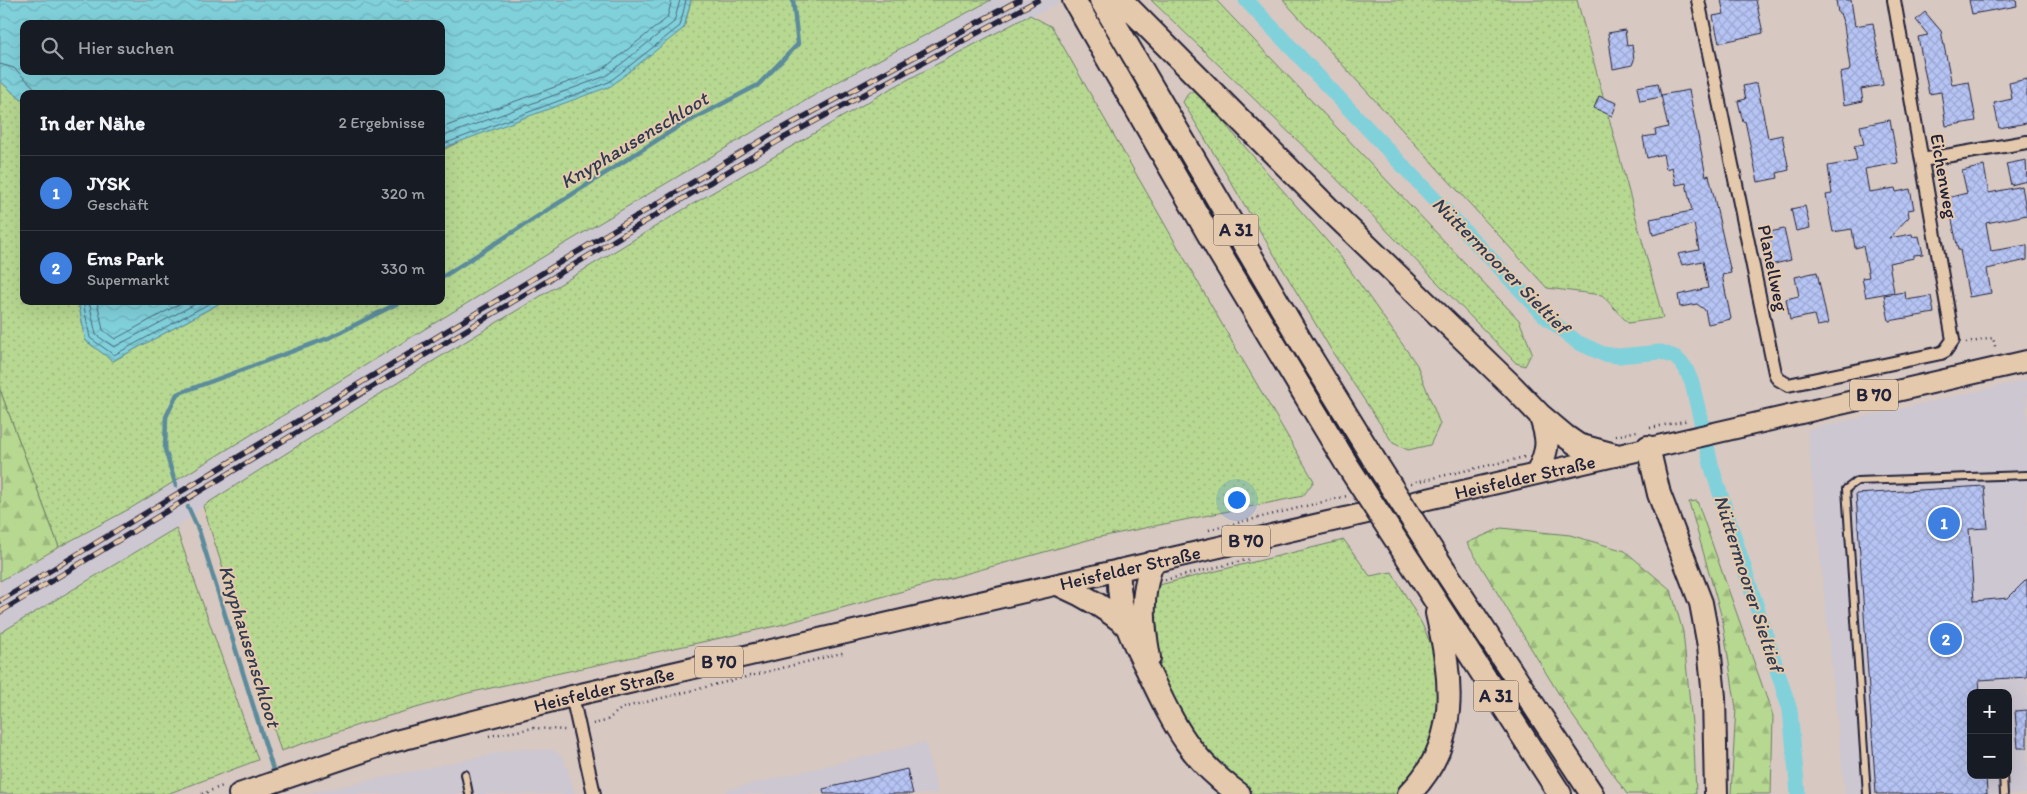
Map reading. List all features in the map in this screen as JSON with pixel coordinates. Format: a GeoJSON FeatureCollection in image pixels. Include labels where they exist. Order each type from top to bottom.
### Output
{"type":"FeatureCollection","features":[{"type":"Feature","properties":{"kind":"highway","name":"A 31"},"geometry":{"type":"LineString","coordinates":[[1101,0],[1302,343],[1373,458],[1592,794]]}},
{"type":"Feature","properties":{"kind":"highway"},"geometry":{"type":"LineString","coordinates":[[1121,0],[1332,212],[1540,415],[1578,444],[1615,455]]}},
{"type":"Feature","properties":{"kind":"highway","name":"A 31"},"geometry":{"type":"LineString","coordinates":[[1075,1],[1217,249],[1346,463],[1560,794]]}},
{"type":"Feature","properties":{"kind":"highway"},"geometry":{"type":"LineString","coordinates":[[1538,472],[1548,452],[1547,433],[1540,415]]}},
{"type":"Feature","properties":{"kind":"highway"},"geometry":{"type":"LineString","coordinates":[[1648,447],[1659,494],[1701,603],[1709,646],[1714,697],[1716,794]]}},
{"type":"Feature","properties":{"kind":"highway"},"geometry":{"type":"LineString","coordinates":[[1152,564],[1144,585],[1143,603],[1145,635],[1153,682]]}},
{"type":"Feature","properties":{"kind":"highway"},"geometry":{"type":"LineString","coordinates":[[1119,571],[1118,590],[1126,625],[1173,724],[1193,752],[1208,768],[1239,794]]}},
{"type":"Feature","properties":{"kind":"highway"},"geometry":{"type":"LineString","coordinates":[[1060,585],[1088,598],[1126,625]]}},
{"type":"Feature","properties":{"kind":"highway"},"geometry":{"type":"LineString","coordinates":[[1409,794],[1426,776],[1437,756],[1445,737],[1448,716],[1445,660],[1433,598]]}},
{"type":"Feature","properties":{"kind":"main road","name":"Heisfelder Straße"},"geometry":{"type":"LineString","coordinates":[[242,793],[392,742],[572,696],[1152,564],[1538,472],[2027,361]]}},
{"type":"Feature","properties":{"kind":"street","name":"Planellweg"},"geometry":{"type":"LineString","coordinates":[[1698,0],[1778,379],[1783,383],[1793,384],[1946,349]]}},
{"type":"Feature","properties":{"kind":"street","name":"Eichenweg"},"geometry":{"type":"LineString","coordinates":[[1894,0],[1954,335],[1946,349]]}},
{"type":"Feature","properties":{"kind":"street"},"geometry":{"type":"LineString","coordinates":[[1922,160],[2027,142]]}},
{"type":"Feature","properties":{"kind":"street"},"geometry":{"type":"LineString","coordinates":[[572,696],[594,794]]}},
{"type":"Feature","properties":{"kind":"lane"},"geometry":{"type":"LineString","coordinates":[[1867,794],[1846,489],[1857,481],[2027,474]]}},
{"type":"Feature","properties":{"kind":"lane"},"geometry":{"type":"LineString","coordinates":[[465,774],[470,794]]}},
{"type":"Feature","properties":{"kind":"lane"},"geometry":{"type":"LineString","coordinates":[[2003,779],[2004,794]]}},
{"type":"Feature","properties":{"kind":"path"},"geometry":{"type":"LineString","coordinates":[[1946,349],[1994,338],[1996,352]]}},
{"type":"Feature","properties":{"kind":"path"},"geometry":{"type":"LineString","coordinates":[[1144,585],[1256,558]]}},
{"type":"Feature","properties":{"kind":"path"},"geometry":{"type":"LineString","coordinates":[[486,737],[534,728],[552,731],[606,721],[622,708],[855,650]]}},
{"type":"Feature","properties":{"kind":"shaded area"},"geometry":{"type":"Polygon","coordinates":[[[991,0],[1064,0],[890,89],[686,208],[203,506],[176,528],[0,633],[0,581],[131,508],[561,246],[830,86],[991,0]]]}},
{"type":"Feature","properties":{"kind":"shaded area"},"geometry":{"type":"Polygon","coordinates":[[[2027,380],[2027,794],[1845,794],[1807,430],[2027,380]]]}},
{"type":"Feature","properties":{"kind":"shaded area"},"geometry":{"type":"Polygon","coordinates":[[[925,742],[938,794],[727,794],[726,790],[925,742]]]}},
{"type":"Feature","properties":{"kind":"shaded area"},"geometry":{"type":"Polygon","coordinates":[[[516,749],[554,750],[564,759],[575,794],[306,794],[516,749]]]}},
{"type":"Feature","properties":{"kind":"green space"},"geometry":{"type":"Polygon","coordinates":[[[691,0],[991,0],[830,86],[561,246],[131,508],[59,547],[0,390],[0,81],[20,98],[20,305],[79,305],[86,341],[113,361],[217,305],[445,305],[445,149],[684,28],[691,0]]]}},
{"type":"Feature","properties":{"kind":"green space"},"geometry":{"type":"Polygon","coordinates":[[[1151,0],[1216,0],[1519,320],[1532,352],[1525,366],[1516,363],[1322,164],[1151,0]]]}},
{"type":"Feature","properties":{"kind":"green space"},"geometry":{"type":"Polygon","coordinates":[[[1283,0],[1577,0],[1663,318],[1628,323],[1602,295],[1547,288],[1283,0]]]}},
{"type":"Feature","properties":{"kind":"green space"},"geometry":{"type":"Polygon","coordinates":[[[1030,15],[1052,27],[1314,481],[1303,496],[1095,538],[780,625],[468,693],[361,724],[281,751],[203,506],[402,380],[686,208],[890,89],[1030,15]]]}},
{"type":"Feature","properties":{"kind":"green space"},"geometry":{"type":"Polygon","coordinates":[[[1189,92],[1197,92],[1340,256],[1417,365],[1440,424],[1430,445],[1408,450],[1393,443],[1333,353],[1183,102],[1189,92]]]}},
{"type":"Feature","properties":{"kind":"green space"},"geometry":{"type":"Polygon","coordinates":[[[0,390],[59,547],[0,581],[0,390]]]}},
{"type":"Feature","properties":{"kind":"green space"},"geometry":{"type":"Polygon","coordinates":[[[1697,501],[1773,716],[1771,794],[1731,794],[1736,708],[1722,618],[1689,502],[1697,501]]]}},
{"type":"Feature","properties":{"kind":"green space"},"geometry":{"type":"Polygon","coordinates":[[[176,528],[258,760],[167,794],[0,794],[0,633],[176,528]]]}},
{"type":"Feature","properties":{"kind":"green space"},"geometry":{"type":"Polygon","coordinates":[[[1501,528],[1570,535],[1625,551],[1671,590],[1683,632],[1694,744],[1696,794],[1627,794],[1568,709],[1467,543],[1501,528]]]}},
{"type":"Feature","properties":{"kind":"green space"},"geometry":{"type":"Polygon","coordinates":[[[1344,540],[1370,576],[1392,572],[1422,624],[1436,656],[1441,728],[1412,780],[1396,794],[1252,794],[1234,783],[1196,746],[1155,662],[1152,593],[1159,585],[1344,540]]]}},
{"type":"Feature","properties":{"kind":"water"},"geometry":{"type":"Polygon","coordinates":[[[0,0],[691,0],[684,28],[611,86],[445,148],[445,90],[20,90],[20,98],[0,81],[0,0]]]}},
{"type":"Feature","properties":{"kind":"water"},"geometry":{"type":"Polygon","coordinates":[[[79,305],[217,305],[113,361],[86,341],[79,305]]]}},
{"type":"Feature","properties":{"kind":"building"},"geometry":{"type":"Polygon","coordinates":[[[1721,0],[1756,0],[1763,33],[1719,43],[1713,16],[1724,14],[1721,0]]]}},
{"type":"Feature","properties":{"kind":"building"},"geometry":{"type":"Polygon","coordinates":[[[1836,0],[1851,0],[1855,26],[1873,23],[1883,85],[1861,89],[1863,101],[1844,105],[1840,73],[1849,71],[1850,68],[1844,25],[1840,13],[1838,13],[1836,0]]]}},
{"type":"Feature","properties":{"kind":"building"},"geometry":{"type":"Polygon","coordinates":[[[1969,0],[2016,0],[2017,6],[1972,14],[1969,0]]]}},
{"type":"Feature","properties":{"kind":"building"},"geometry":{"type":"Polygon","coordinates":[[[1925,12],[1941,31],[1952,85],[1969,82],[1976,121],[1946,126],[1941,92],[1929,94],[1918,37],[1928,35],[1916,20],[1925,12]]]}},
{"type":"Feature","properties":{"kind":"building"},"geometry":{"type":"Polygon","coordinates":[[[1625,30],[1627,46],[1632,45],[1634,60],[1632,65],[1613,69],[1608,33],[1625,30]]]}},
{"type":"Feature","properties":{"kind":"building"},"geometry":{"type":"Polygon","coordinates":[[[2027,79],[2027,123],[1999,128],[1994,103],[2012,99],[2009,83],[2027,79]]]}},
{"type":"Feature","properties":{"kind":"building"},"geometry":{"type":"Polygon","coordinates":[[[1658,83],[1661,97],[1640,101],[1637,87],[1658,83]]]}},
{"type":"Feature","properties":{"kind":"building"},"geometry":{"type":"Polygon","coordinates":[[[1757,83],[1768,138],[1782,135],[1789,170],[1777,173],[1778,178],[1758,182],[1745,121],[1743,122],[1738,101],[1746,99],[1743,86],[1757,83]]]}},
{"type":"Feature","properties":{"kind":"building"},"geometry":{"type":"Polygon","coordinates":[[[1689,90],[1706,176],[1709,175],[1731,273],[1722,275],[1731,319],[1708,324],[1705,310],[1697,304],[1680,307],[1678,295],[1708,288],[1703,261],[1682,265],[1678,254],[1699,250],[1694,224],[1653,235],[1650,219],[1692,211],[1686,183],[1676,185],[1672,167],[1666,169],[1663,154],[1647,158],[1643,137],[1656,135],[1655,130],[1668,127],[1661,95],[1689,90]]]}},
{"type":"Feature","properties":{"kind":"building"},"geometry":{"type":"Polygon","coordinates":[[[1599,96],[1617,103],[1612,116],[1594,108],[1599,96]]]}},
{"type":"Feature","properties":{"kind":"building"},"geometry":{"type":"Polygon","coordinates":[[[1890,120],[1898,163],[1865,169],[1869,192],[1895,188],[1896,192],[1910,189],[1914,209],[1908,210],[1909,217],[1889,238],[1912,234],[1913,237],[1919,236],[1923,254],[1914,255],[1914,258],[1889,263],[1894,292],[1866,297],[1862,278],[1869,277],[1863,246],[1855,248],[1852,229],[1833,232],[1826,195],[1832,194],[1828,166],[1857,161],[1854,146],[1864,144],[1860,126],[1890,120]]]}},
{"type":"Feature","properties":{"kind":"building"},"geometry":{"type":"Polygon","coordinates":[[[2026,160],[2027,181],[2011,185],[2006,164],[2026,160]]]}},
{"type":"Feature","properties":{"kind":"building"},"geometry":{"type":"Polygon","coordinates":[[[1984,166],[1989,193],[2022,186],[2027,215],[1986,223],[1991,251],[2027,245],[2027,260],[1987,269],[1991,293],[1969,297],[1950,210],[1946,211],[1943,199],[1967,193],[1962,171],[1984,166]]]}},
{"type":"Feature","properties":{"kind":"building"},"geometry":{"type":"Polygon","coordinates":[[[1805,206],[1810,228],[1796,231],[1791,209],[1805,206]]]}},
{"type":"Feature","properties":{"kind":"building"},"geometry":{"type":"Polygon","coordinates":[[[1784,229],[1791,260],[1770,265],[1765,233],[1784,229]]]}},
{"type":"Feature","properties":{"kind":"building"},"geometry":{"type":"Polygon","coordinates":[[[1817,272],[1828,324],[1817,326],[1814,315],[1790,320],[1786,299],[1799,296],[1795,277],[1817,272]]]}},
{"type":"Feature","properties":{"kind":"building"},"geometry":{"type":"Polygon","coordinates":[[[1905,292],[1906,300],[1931,296],[1934,313],[1889,321],[1884,295],[1905,292]]]}},
{"type":"Feature","properties":{"kind":"building"},"geometry":{"type":"Polygon","coordinates":[[[1984,486],[1988,528],[1969,529],[1974,601],[2008,598],[2027,579],[2027,677],[1979,680],[1980,689],[1967,689],[1967,779],[1986,779],[1987,794],[1876,794],[1856,494],[1984,486]]]}},
{"type":"Feature","properties":{"kind":"building"},"geometry":{"type":"Polygon","coordinates":[[[2027,710],[2027,748],[2018,748],[2015,711],[2027,710]]]}},
{"type":"Feature","properties":{"kind":"building"},"geometry":{"type":"Polygon","coordinates":[[[907,769],[913,794],[824,794],[823,789],[907,769]]]}},
{"type":"Feature","properties":{"kind":"waterway","name":"Knyphausenschloot"},"geometry":{"type":"LineString","coordinates":[[445,275],[676,128],[758,85],[798,44],[793,0]]}},
{"type":"Feature","properties":{"kind":"waterway","name":"Nüttermoorer Sieltief"},"geometry":{"type":"LineString","coordinates":[[1246,0],[1546,317],[1577,342],[1603,354],[1618,356],[1661,352],[1675,357],[1685,367],[1692,383],[1712,468],[1790,710],[1798,794]]}},
{"type":"Feature","properties":{"kind":"waterway","name":"Knyphausenschloot"},"geometry":{"type":"LineString","coordinates":[[176,486],[165,449],[166,417],[177,394],[331,337],[394,305]]}},
{"type":"Feature","properties":{"kind":"waterway","name":"Knyphausenschloot"},"geometry":{"type":"LineString","coordinates":[[188,507],[199,531],[275,776]]}},
{"type":"Feature","properties":{"kind":"railway"},"geometry":{"type":"LineString","coordinates":[[0,601],[774,133],[1019,0]]}},
{"type":"Feature","properties":{"kind":"railway"},"geometry":{"type":"LineString","coordinates":[[0,612],[780,140],[1038,0]]}},
{"type":"Feature","properties":{"kind":"place","name":"JYSK"},"geometry":{"type":"Point","coordinates":[1944,523]}},
{"type":"Feature","properties":{"kind":"place","name":"Ems Park"},"geometry":{"type":"Point","coordinates":[1946,639]}}]}
